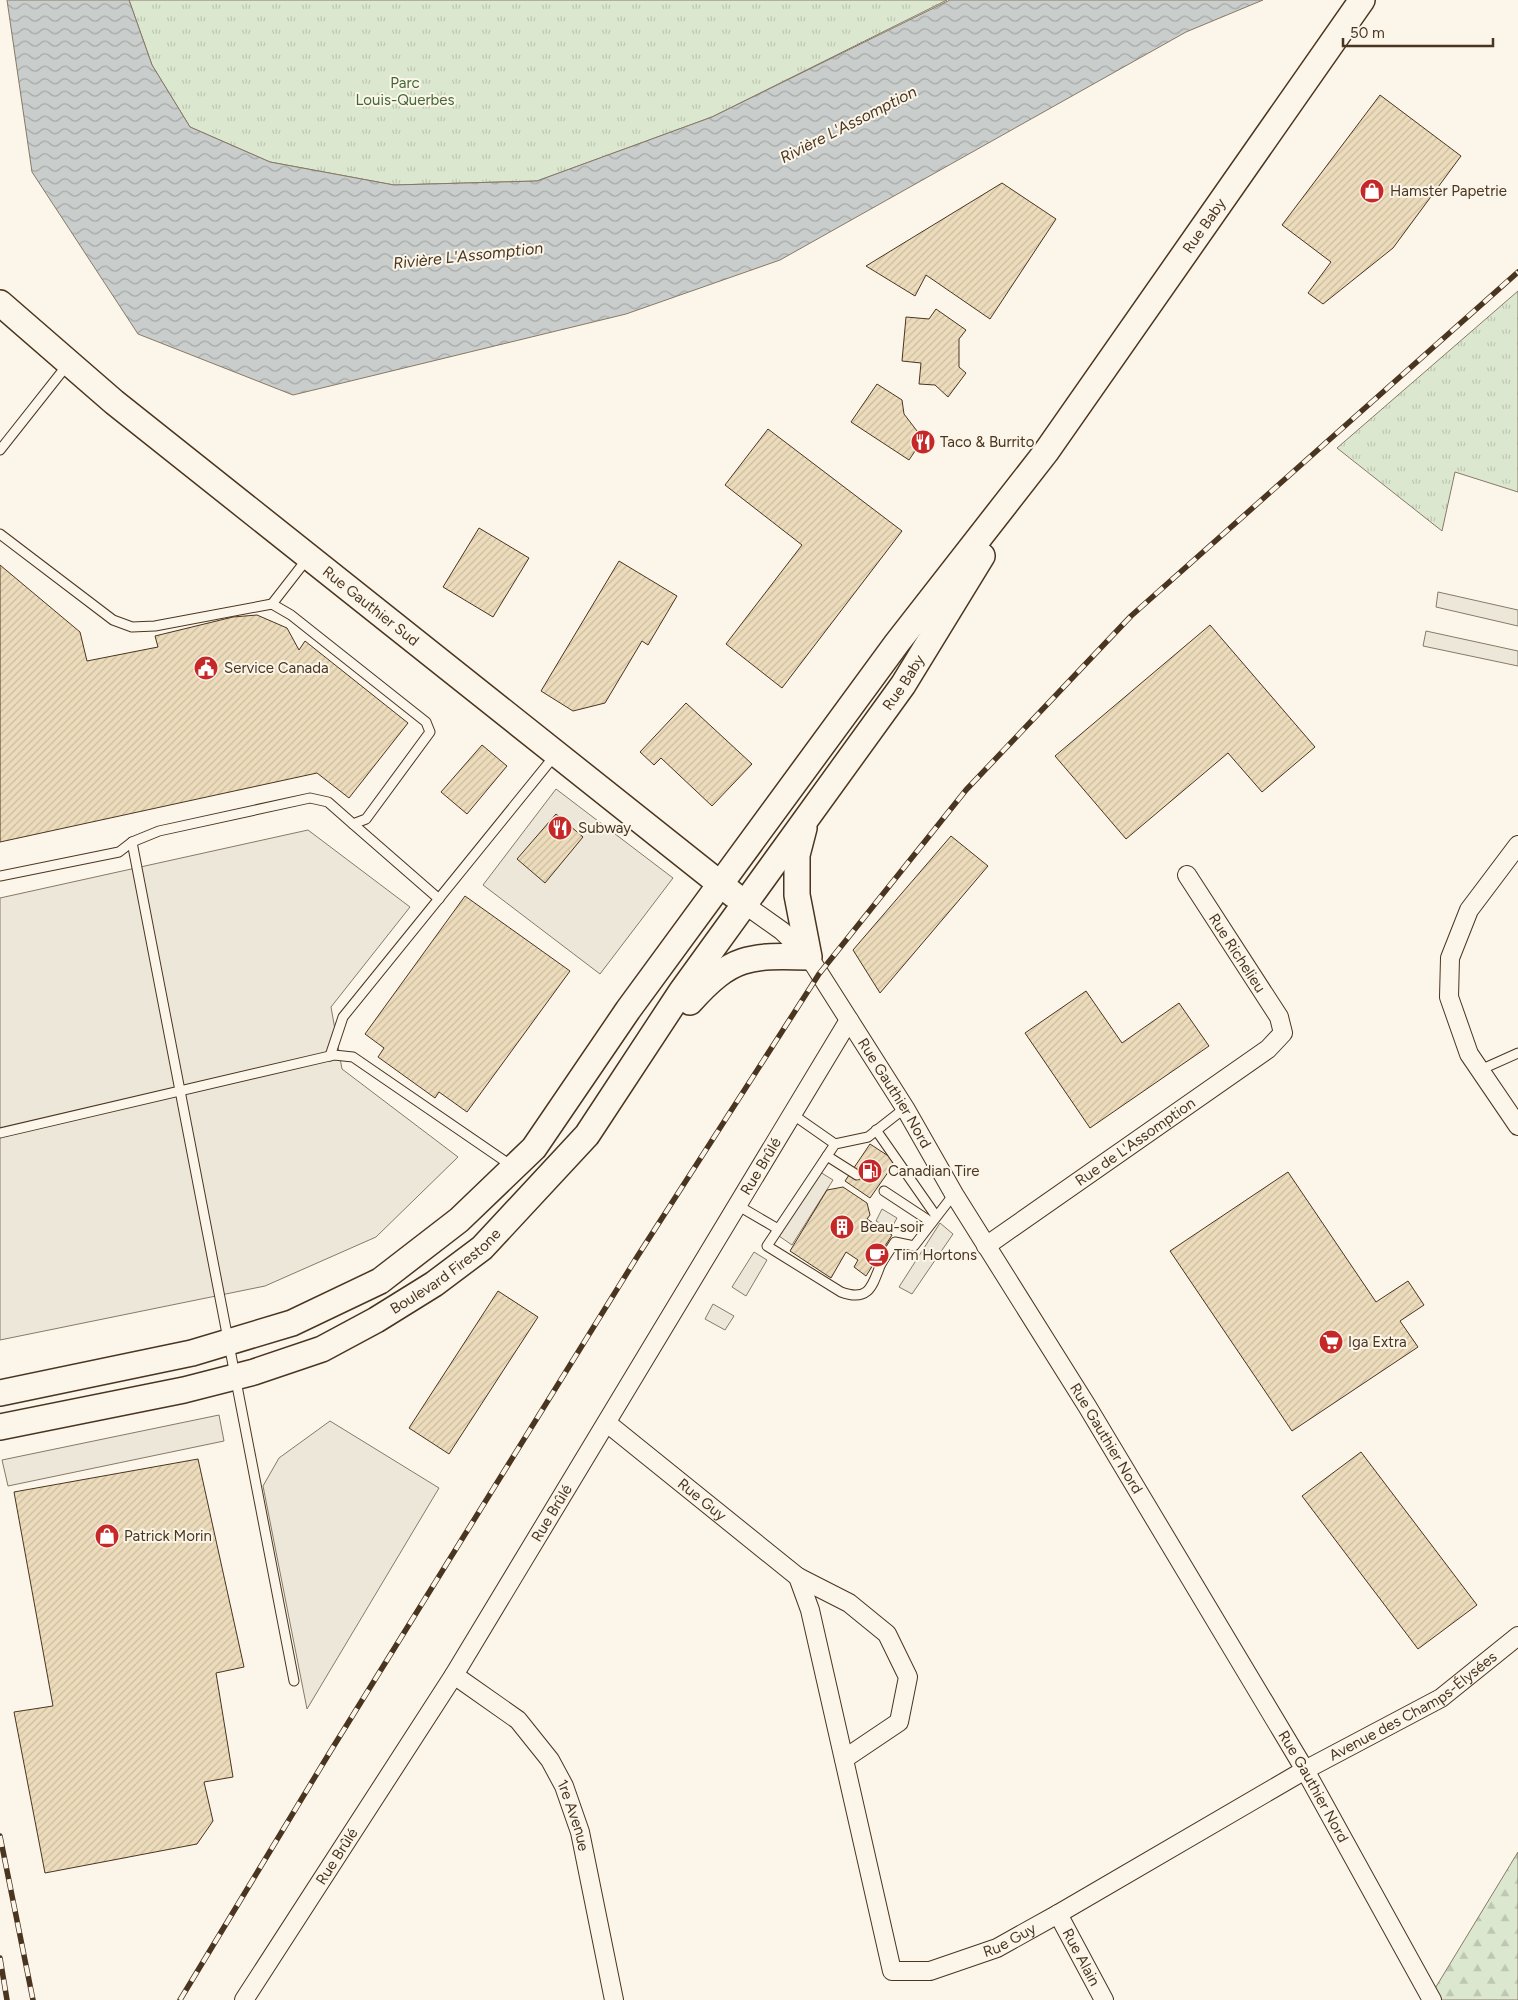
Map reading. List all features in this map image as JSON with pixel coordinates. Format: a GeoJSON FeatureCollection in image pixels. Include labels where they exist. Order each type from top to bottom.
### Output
{"type":"FeatureCollection","features":[{"type":"Feature","properties":{"kind":"main road","name":"Rue Baby"},"geometry":{"type":"LineString","coordinates":[[720,884],[897,643],[1046,452],[1362,0]]}},
{"type":"Feature","properties":{"kind":"main road","name":"Rue Gauthier Sud"},"geometry":{"type":"LineString","coordinates":[[0,303],[114,402],[744,904]]}},
{"type":"Feature","properties":{"kind":"main road","name":"Rue Baby"},"geometry":{"type":"LineString","coordinates":[[744,904],[903,685],[1046,452]]}},
{"type":"Feature","properties":{"kind":"main road"},"geometry":{"type":"LineString","coordinates":[[628,1073],[709,980],[722,970],[752,958],[775,956],[809,957],[800,919],[796,876],[797,855],[806,820]]}},
{"type":"Feature","properties":{"kind":"main road","name":"Boulevard Firestone"},"geometry":{"type":"LineString","coordinates":[[0,1393],[192,1353],[292,1323],[380,1281],[459,1220],[534,1148],[628,1010],[720,884]]}},
{"type":"Feature","properties":{"kind":"main road","name":"Boulevard Firestone"},"geometry":{"type":"LineString","coordinates":[[0,1427],[184,1390],[254,1372],[322,1349],[376,1320],[434,1284],[482,1248],[586,1135],[744,904]]}},
{"type":"Feature","properties":{"kind":"street"},"geometry":{"type":"LineString","coordinates":[[1518,845],[1470,910],[1450,958],[1449,997],[1469,1054],[1518,1126]]}},
{"type":"Feature","properties":{"kind":"street","name":"Rue Richelieu"},"geometry":{"type":"LineString","coordinates":[[1187,875],[1279,1017],[1283,1033]]}},
{"type":"Feature","properties":{"kind":"street","name":"Rue Gauthier Nord"},"geometry":{"type":"LineString","coordinates":[[744,904],[782,931],[809,957],[905,1108],[954,1194],[1087,1406],[1304,1770],[1432,2000]]}},
{"type":"Feature","properties":{"kind":"street","name":"Rue Brûlé"},"geometry":{"type":"LineString","coordinates":[[251,1997],[454,1675],[849,1020]]}},
{"type":"Feature","properties":{"kind":"street","name":"Rue de L'Assomption"},"geometry":{"type":"LineString","coordinates":[[986,1246],[1268,1049],[1283,1033]]}},
{"type":"Feature","properties":{"kind":"street","name":"Rue Guy"},"geometry":{"type":"LineString","coordinates":[[607,1423],[798,1577],[849,1603],[887,1634],[908,1677],[899,1722],[844,1759]]}},
{"type":"Feature","properties":{"kind":"street","name":"Rue Guy"},"geometry":{"type":"LineString","coordinates":[[798,1577],[810,1610],[892,1971],[930,1970],[997,1948],[1304,1770]]}},
{"type":"Feature","properties":{"kind":"street","name":"Avenue des Champs-Élysées"},"geometry":{"type":"LineString","coordinates":[[1304,1770],[1441,1698],[1518,1636]]}},
{"type":"Feature","properties":{"kind":"street","name":"1re Avenue"},"geometry":{"type":"LineString","coordinates":[[454,1675],[518,1720],[550,1760],[564,1786],[580,1832],[614,2000]]}},
{"type":"Feature","properties":{"kind":"street","name":"Rue Alain"},"geometry":{"type":"LineString","coordinates":[[1058,1914],[1104,2000]]}},
{"type":"Feature","properties":{"kind":"lane"},"geometry":{"type":"LineString","coordinates":[[0,450],[69,363]]}},
{"type":"Feature","properties":{"kind":"lane"},"geometry":{"type":"LineString","coordinates":[[0,534],[113,620],[132,626],[155,626],[272,604],[291,615],[426,722],[430,732],[366,819],[353,824]]}},
{"type":"Feature","properties":{"kind":"lane"},"geometry":{"type":"LineString","coordinates":[[272,604],[309,557]]}},
{"type":"Feature","properties":{"kind":"lane"},"geometry":{"type":"LineString","coordinates":[[330,1056],[344,1017],[556,753]]}},
{"type":"Feature","properties":{"kind":"lane"},"geometry":{"type":"LineString","coordinates":[[0,876],[119,852],[132,842],[159,831],[310,798],[328,802],[439,899]]}},
{"type":"Feature","properties":{"kind":"lane"},"geometry":{"type":"LineString","coordinates":[[132,842],[294,1681]]}},
{"type":"Feature","properties":{"kind":"lane"},"geometry":{"type":"LineString","coordinates":[[1480,1070],[1518,1053]]}},
{"type":"Feature","properties":{"kind":"lane"},"geometry":{"type":"LineString","coordinates":[[0,1133],[330,1056],[353,1057],[513,1167]]}},
{"type":"Feature","properties":{"kind":"lane"},"geometry":{"type":"LineString","coordinates":[[905,1108],[868,1137],[835,1144],[767,1246],[841,1292],[850,1296],[860,1296],[870,1290],[895,1242],[914,1246],[954,1194]]}},
{"type":"Feature","properties":{"kind":"lane"},"geometry":{"type":"LineString","coordinates":[[792,1114],[835,1144]]}},
{"type":"Feature","properties":{"kind":"lane"},"geometry":{"type":"LineString","coordinates":[[876,1130],[933,1219]]}},
{"type":"Feature","properties":{"kind":"lane"},"geometry":{"type":"LineString","coordinates":[[827,1156],[857,1175]]}},
{"type":"Feature","properties":{"kind":"lane"},"geometry":{"type":"LineString","coordinates":[[884,1191],[933,1219]]}},
{"type":"Feature","properties":{"kind":"lane"},"geometry":{"type":"LineString","coordinates":[[737,1205],[778,1229]]}},
{"type":"Feature","properties":{"kind":"green space","name":"Parc Louis-Querbes"},"geometry":{"type":"Polygon","coordinates":[[[129,0],[947,0],[712,117],[537,181],[394,185],[270,162],[190,127],[152,65],[129,0]]]}},
{"type":"Feature","properties":{"kind":"green space"},"geometry":{"type":"Polygon","coordinates":[[[1518,291],[1518,492],[1455,472],[1442,531],[1337,448],[1518,291]]]}},
{"type":"Feature","properties":{"kind":"green space"},"geometry":{"type":"Polygon","coordinates":[[[1518,1852],[1518,2000],[1428,2000],[1518,1852]]]}},
{"type":"Feature","properties":{"kind":"shaded area"},"geometry":{"type":"Polygon","coordinates":[[[1438,592],[1518,610],[1518,626],[1436,607],[1438,592]]]}},
{"type":"Feature","properties":{"kind":"shaded area"},"geometry":{"type":"Polygon","coordinates":[[[1426,631],[1518,651],[1518,666],[1423,646],[1426,631]]]}},
{"type":"Feature","properties":{"kind":"shaded area"},"geometry":{"type":"Polygon","coordinates":[[[556,789],[673,878],[600,974],[483,885],[556,789]]]}},
{"type":"Feature","properties":{"kind":"shaded area"},"geometry":{"type":"Polygon","coordinates":[[[308,830],[410,907],[331,1007],[342,1069],[458,1157],[376,1237],[265,1286],[0,1340],[0,898],[308,830]]]}},
{"type":"Feature","properties":{"kind":"shaded area"},"geometry":{"type":"Polygon","coordinates":[[[820,1172],[833,1180],[792,1245],[779,1236],[820,1172]]]}},
{"type":"Feature","properties":{"kind":"shaded area"},"geometry":{"type":"Polygon","coordinates":[[[882,1209],[897,1218],[891,1229],[876,1221],[882,1209]]]}},
{"type":"Feature","properties":{"kind":"shaded area"},"geometry":{"type":"Polygon","coordinates":[[[940,1223],[953,1234],[912,1294],[899,1287],[940,1223]]]}},
{"type":"Feature","properties":{"kind":"shaded area"},"geometry":{"type":"Polygon","coordinates":[[[754,1252],[767,1260],[746,1296],[732,1287],[754,1252]]]}},
{"type":"Feature","properties":{"kind":"shaded area"},"geometry":{"type":"Polygon","coordinates":[[[713,1304],[734,1316],[725,1330],[705,1319],[713,1304]]]}},
{"type":"Feature","properties":{"kind":"shaded area"},"geometry":{"type":"Polygon","coordinates":[[[219,1415],[224,1441],[8,1486],[2,1460],[219,1415]]]}},
{"type":"Feature","properties":{"kind":"shaded area"},"geometry":{"type":"Polygon","coordinates":[[[330,1421],[439,1488],[307,1709],[263,1486],[279,1458],[330,1421]]]}},
{"type":"Feature","properties":{"kind":"water","name":"Rivière L'Assomption"},"geometry":{"type":"Polygon","coordinates":[[[7,0],[129,0],[152,65],[190,127],[270,162],[394,185],[537,181],[712,117],[950,0],[1263,0],[1186,32],[780,260],[626,314],[293,395],[138,334],[32,172],[7,0]]]}},
{"type":"Feature","properties":{"kind":"building","name":"Hamster Papetrie"},"geometry":{"type":"Polygon","coordinates":[[[1380,95],[1461,156],[1393,248],[1323,304],[1308,293],[1331,262],[1282,225],[1380,95]]]}},
{"type":"Feature","properties":{"kind":"building"},"geometry":{"type":"Polygon","coordinates":[[[1002,183],[1056,219],[990,319],[926,275],[915,296],[866,266],[1002,183]]]}},
{"type":"Feature","properties":{"kind":"building"},"geometry":{"type":"Polygon","coordinates":[[[936,309],[966,330],[959,339],[959,367],[966,373],[948,397],[935,385],[919,384],[921,363],[902,361],[906,317],[929,319],[936,309]]]}},
{"type":"Feature","properties":{"kind":"building"},"geometry":{"type":"Polygon","coordinates":[[[877,384],[902,400],[904,414],[917,431],[925,436],[909,460],[851,422],[877,384]]]}},
{"type":"Feature","properties":{"kind":"building"},"geometry":{"type":"Polygon","coordinates":[[[768,429],[902,531],[782,688],[726,644],[802,545],[725,485],[768,429]]]}},
{"type":"Feature","properties":{"kind":"building"},"geometry":{"type":"Polygon","coordinates":[[[479,528],[529,558],[493,617],[443,587],[479,528]]]}},
{"type":"Feature","properties":{"kind":"building"},"geometry":{"type":"Polygon","coordinates":[[[619,561],[677,596],[648,645],[642,641],[605,703],[573,711],[541,691],[619,561]]]}},
{"type":"Feature","properties":{"kind":"building"},"geometry":{"type":"Polygon","coordinates":[[[0,565],[80,632],[87,661],[158,647],[155,636],[233,617],[257,615],[287,628],[299,650],[305,641],[408,723],[349,798],[317,773],[0,842],[0,565]]]}},
{"type":"Feature","properties":{"kind":"building"},"geometry":{"type":"Polygon","coordinates":[[[1210,625],[1315,747],[1262,792],[1228,753],[1126,839],[1055,756],[1210,625]]]}},
{"type":"Feature","properties":{"kind":"building"},"geometry":{"type":"Polygon","coordinates":[[[686,703],[752,764],[712,806],[661,758],[654,765],[640,752],[686,703]]]}},
{"type":"Feature","properties":{"kind":"building"},"geometry":{"type":"Polygon","coordinates":[[[482,745],[507,766],[467,814],[441,792],[482,745]]]}},
{"type":"Feature","properties":{"kind":"building"},"geometry":{"type":"Polygon","coordinates":[[[556,814],[583,837],[545,883],[517,859],[556,814]]]}},
{"type":"Feature","properties":{"kind":"building"},"geometry":{"type":"Polygon","coordinates":[[[951,836],[988,866],[880,993],[853,950],[951,836]]]}},
{"type":"Feature","properties":{"kind":"building"},"geometry":{"type":"Polygon","coordinates":[[[465,896],[570,971],[467,1112],[439,1092],[435,1098],[378,1057],[384,1048],[365,1034],[465,896]]]}},
{"type":"Feature","properties":{"kind":"building"},"geometry":{"type":"Polygon","coordinates":[[[1086,991],[1122,1043],[1179,1003],[1209,1046],[1090,1128],[1025,1033],[1086,991]]]}},
{"type":"Feature","properties":{"kind":"building","name":"Canadian Tire"},"geometry":{"type":"Polygon","coordinates":[[[870,1144],[896,1161],[870,1198],[845,1181],[870,1144]]]}},
{"type":"Feature","properties":{"kind":"building"},"geometry":{"type":"Polygon","coordinates":[[[1288,1172],[1376,1302],[1408,1281],[1424,1305],[1400,1321],[1418,1347],[1292,1431],[1170,1251],[1288,1172]]]}},
{"type":"Feature","properties":{"kind":"building","name":"Beau-soir"},"geometry":{"type":"Polygon","coordinates":[[[843,1187],[867,1203],[870,1215],[867,1219],[892,1235],[866,1276],[854,1267],[858,1260],[846,1252],[831,1278],[790,1251],[827,1190],[843,1187]]]}},
{"type":"Feature","properties":{"kind":"building"},"geometry":{"type":"Polygon","coordinates":[[[498,1291],[538,1317],[449,1454],[409,1428],[498,1291]]]}},
{"type":"Feature","properties":{"kind":"building"},"geometry":{"type":"Polygon","coordinates":[[[1361,1452],[1477,1605],[1418,1649],[1302,1496],[1361,1452]]]}},
{"type":"Feature","properties":{"kind":"building"},"geometry":{"type":"Polygon","coordinates":[[[198,1459],[244,1667],[216,1673],[233,1777],[204,1782],[213,1821],[197,1844],[45,1873],[14,1712],[53,1706],[14,1492],[198,1459]]]}},
{"type":"Feature","properties":{"kind":"railway"},"geometry":{"type":"LineString","coordinates":[[180,2000],[330,1752],[637,1257],[819,974],[966,790],[1131,616],[1518,272]]}},
{"type":"Feature","properties":{"kind":"railway"},"geometry":{"type":"LineString","coordinates":[[0,1836],[33,2000]]}},
{"type":"Feature","properties":{"kind":"railway"},"geometry":{"type":"LineString","coordinates":[[0,1958],[7,2000]]}},
{"type":"Feature","properties":{"kind":"place","name":"Hamster Papetrie"},"geometry":{"type":"Point","coordinates":[1372,191]}},
{"type":"Feature","properties":{"kind":"place","name":"Taco & Burrito"},"geometry":{"type":"Point","coordinates":[923,442]}},
{"type":"Feature","properties":{"kind":"place","name":"Service Canada"},"geometry":{"type":"Point","coordinates":[206,668]}},
{"type":"Feature","properties":{"kind":"place","name":"Subway"},"geometry":{"type":"Point","coordinates":[560,828]}},
{"type":"Feature","properties":{"kind":"place","name":"Canadian Tire"},"geometry":{"type":"Point","coordinates":[870,1171]}},
{"type":"Feature","properties":{"kind":"place","name":"Beau-soir"},"geometry":{"type":"Point","coordinates":[842,1227]}},
{"type":"Feature","properties":{"kind":"place","name":"Tim Hortons"},"geometry":{"type":"Point","coordinates":[877,1255]}},
{"type":"Feature","properties":{"kind":"place","name":"Iga Extra"},"geometry":{"type":"Point","coordinates":[1331,1342]}},
{"type":"Feature","properties":{"kind":"place","name":"Patrick Morin"},"geometry":{"type":"Point","coordinates":[107,1536]}}]}
